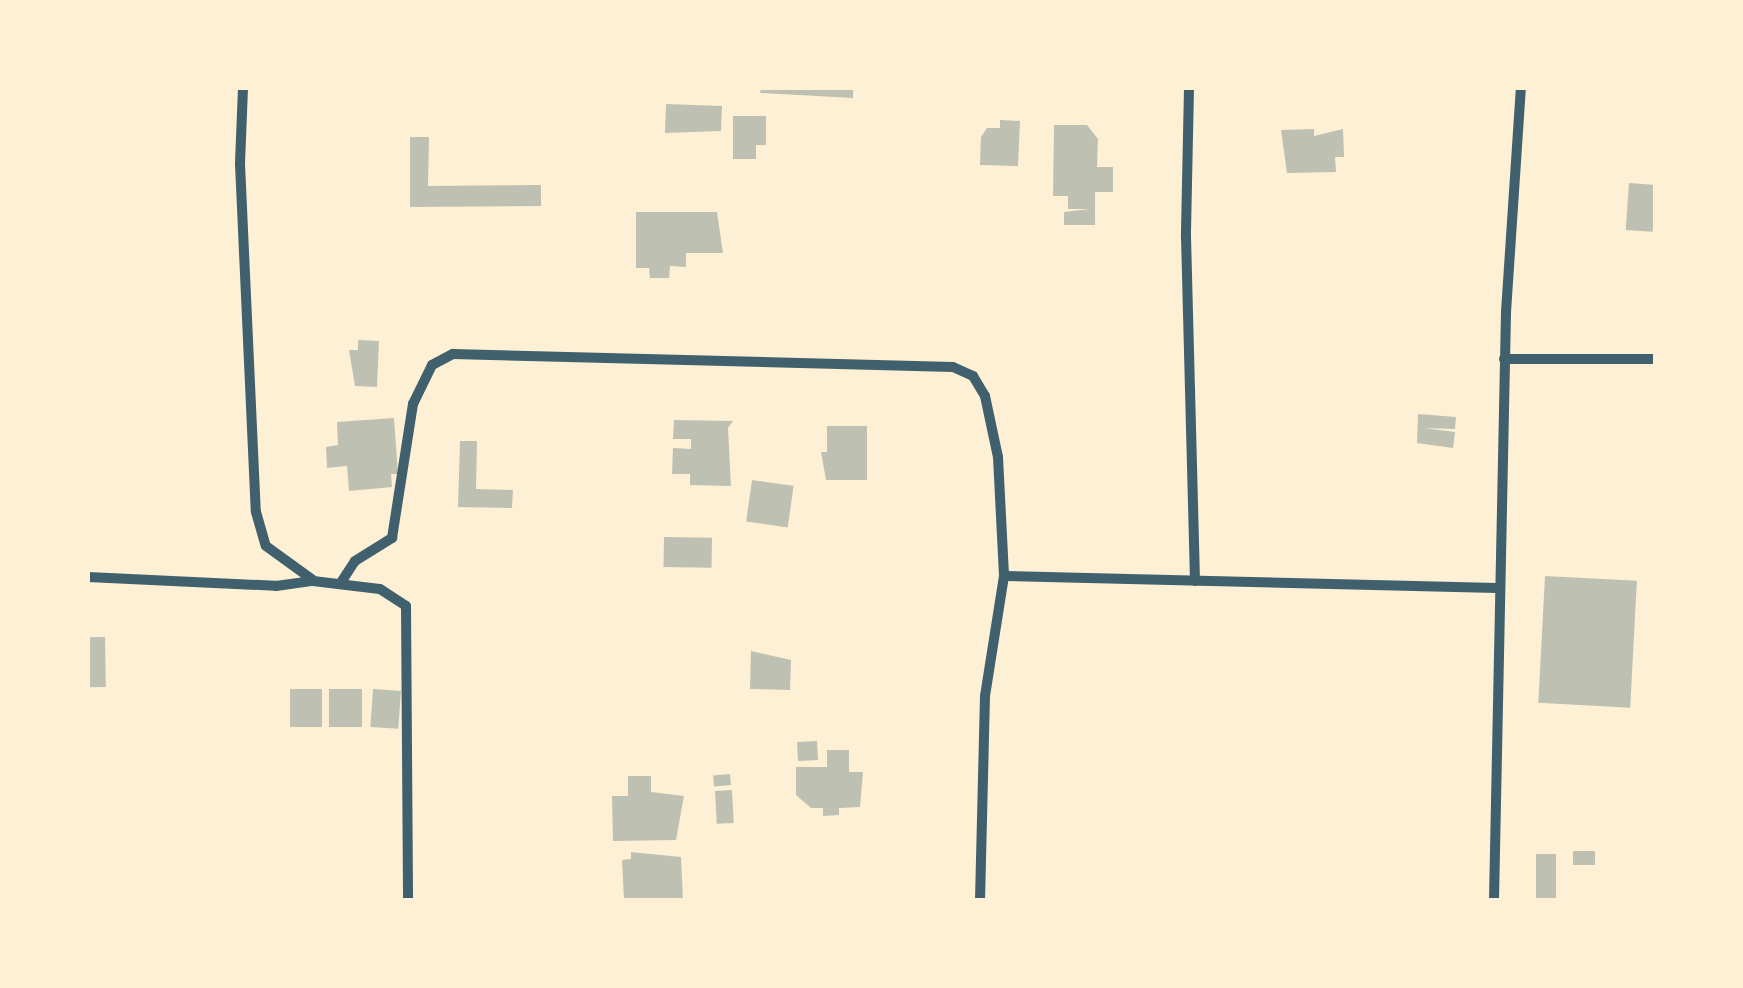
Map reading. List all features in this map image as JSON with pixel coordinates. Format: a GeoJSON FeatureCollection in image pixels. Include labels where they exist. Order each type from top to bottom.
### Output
{"type":"FeatureCollection","features":[{"type":"Feature","properties":{"kind":"street"},"geometry":{"type":"LineString","coordinates":[[243,88],[240,164],[256,512],[266,546],[313,580]]}},
{"type":"Feature","properties":{"kind":"street"},"geometry":{"type":"LineString","coordinates":[[1189,88],[1196,581]]}},
{"type":"Feature","properties":{"kind":"street"},"geometry":{"type":"LineString","coordinates":[[1494,900],[1504,359],[1522,88]]}},
{"type":"Feature","properties":{"kind":"street"},"geometry":{"type":"LineString","coordinates":[[340,584],[354,561],[392,538],[421,381],[432,365],[454,354],[953,367],[973,376],[985,396],[998,457],[1004,576],[985,696],[980,900]]}},
{"type":"Feature","properties":{"kind":"street"},"geometry":{"type":"LineString","coordinates":[[1504,359],[1656,359]]}},
{"type":"Feature","properties":{"kind":"street"},"geometry":{"type":"LineString","coordinates":[[1004,576],[1497,588]]}},
{"type":"Feature","properties":{"kind":"street"},"geometry":{"type":"LineString","coordinates":[[88,578],[276,586],[313,580],[380,589],[406,606],[408,900]]}},
{"type":"Feature","properties":{"kind":"building"},"geometry":{"type":"Polygon","coordinates":[[[761,88],[853,88],[853,98],[760,93],[761,88]]]}},
{"type":"Feature","properties":{"kind":"building"},"geometry":{"type":"Polygon","coordinates":[[[666,104],[722,106],[721,131],[665,133],[666,104]]]}},
{"type":"Feature","properties":{"kind":"building"},"geometry":{"type":"Polygon","coordinates":[[[733,116],[766,116],[766,145],[756,145],[756,159],[733,159],[733,116]]]}},
{"type":"Feature","properties":{"kind":"building"},"geometry":{"type":"Polygon","coordinates":[[[1000,120],[1020,121],[1018,166],[980,165],[981,137],[987,128],[1000,128],[1000,120]]]}},
{"type":"Feature","properties":{"kind":"building"},"geometry":{"type":"Polygon","coordinates":[[[1054,125],[1087,125],[1098,139],[1097,167],[1113,167],[1113,192],[1095,192],[1095,225],[1064,225],[1064,212],[1090,209],[1068,209],[1068,196],[1053,196],[1054,125]]]}},
{"type":"Feature","properties":{"kind":"building"},"geometry":{"type":"Polygon","coordinates":[[[1314,129],[1314,136],[1343,129],[1344,157],[1335,157],[1336,172],[1287,173],[1281,130],[1314,129]]]}},
{"type":"Feature","properties":{"kind":"building"},"geometry":{"type":"Polygon","coordinates":[[[410,137],[429,137],[428,186],[541,185],[541,206],[410,207],[410,137]]]}},
{"type":"Feature","properties":{"kind":"building"},"geometry":{"type":"Polygon","coordinates":[[[1629,183],[1656,185],[1653,232],[1626,230],[1629,183]]]}},
{"type":"Feature","properties":{"kind":"building"},"geometry":{"type":"Polygon","coordinates":[[[636,212],[717,212],[723,253],[686,253],[686,267],[670,266],[669,278],[650,278],[649,268],[636,268],[636,212]]]}},
{"type":"Feature","properties":{"kind":"building"},"geometry":{"type":"Polygon","coordinates":[[[358,340],[379,341],[377,387],[355,386],[349,350],[358,350],[358,340]]]}},
{"type":"Feature","properties":{"kind":"building"},"geometry":{"type":"Polygon","coordinates":[[[1418,414],[1456,417],[1455,429],[1423,428],[1455,432],[1453,448],[1417,443],[1418,414]]]}},
{"type":"Feature","properties":{"kind":"building"},"geometry":{"type":"Polygon","coordinates":[[[394,418],[398,474],[391,474],[392,487],[349,491],[347,466],[327,468],[326,447],[338,445],[337,422],[394,418]]]}},
{"type":"Feature","properties":{"kind":"building"},"geometry":{"type":"Polygon","coordinates":[[[674,420],[733,421],[728,428],[731,486],[690,485],[690,474],[672,474],[673,448],[691,449],[691,439],[673,439],[674,420]]]}},
{"type":"Feature","properties":{"kind":"building"},"geometry":{"type":"Polygon","coordinates":[[[827,426],[867,426],[867,480],[826,480],[821,452],[827,452],[827,426]]]}},
{"type":"Feature","properties":{"kind":"building"},"geometry":{"type":"Polygon","coordinates":[[[460,441],[477,441],[476,489],[513,490],[512,508],[458,507],[460,441]]]}},
{"type":"Feature","properties":{"kind":"building"},"geometry":{"type":"Polygon","coordinates":[[[752,480],[794,486],[788,527],[746,522],[752,480]]]}},
{"type":"Feature","properties":{"kind":"building"},"geometry":{"type":"Polygon","coordinates":[[[664,537],[712,538],[711,568],[663,567],[664,537]]]}},
{"type":"Feature","properties":{"kind":"building"},"geometry":{"type":"Polygon","coordinates":[[[1545,576],[1637,581],[1630,708],[1538,703],[1545,576]]]}},
{"type":"Feature","properties":{"kind":"building"},"geometry":{"type":"Polygon","coordinates":[[[88,637],[105,637],[106,687],[89,687],[88,637]]]}},
{"type":"Feature","properties":{"kind":"building"},"geometry":{"type":"Polygon","coordinates":[[[751,651],[791,660],[790,690],[750,689],[751,651]]]}},
{"type":"Feature","properties":{"kind":"building"},"geometry":{"type":"Polygon","coordinates":[[[290,689],[322,689],[322,727],[290,727],[290,689]]]}},
{"type":"Feature","properties":{"kind":"building"},"geometry":{"type":"Polygon","coordinates":[[[329,689],[362,689],[362,727],[329,727],[329,689]]]}},
{"type":"Feature","properties":{"kind":"building"},"geometry":{"type":"Polygon","coordinates":[[[373,689],[401,691],[398,729],[370,727],[373,689]]]}},
{"type":"Feature","properties":{"kind":"building"},"geometry":{"type":"Polygon","coordinates":[[[817,741],[818,760],[798,761],[797,742],[817,741]]]}},
{"type":"Feature","properties":{"kind":"building"},"geometry":{"type":"Polygon","coordinates":[[[827,750],[849,750],[849,772],[863,772],[860,807],[839,808],[839,815],[823,816],[823,808],[811,808],[796,795],[796,767],[827,767],[827,750]]]}},
{"type":"Feature","properties":{"kind":"building"},"geometry":{"type":"Polygon","coordinates":[[[730,774],[731,785],[714,786],[713,775],[730,774]]]}},
{"type":"Feature","properties":{"kind":"building"},"geometry":{"type":"Polygon","coordinates":[[[628,776],[651,776],[651,792],[684,796],[676,840],[613,841],[612,796],[628,796],[628,776]]]}},
{"type":"Feature","properties":{"kind":"building"},"geometry":{"type":"Polygon","coordinates":[[[732,790],[734,823],[717,824],[715,791],[732,790]]]}},
{"type":"Feature","properties":{"kind":"building"},"geometry":{"type":"Polygon","coordinates":[[[1573,851],[1595,851],[1595,865],[1573,865],[1573,851]]]}},
{"type":"Feature","properties":{"kind":"building"},"geometry":{"type":"Polygon","coordinates":[[[631,852],[681,857],[683,900],[624,900],[622,860],[631,859],[631,852]]]}},
{"type":"Feature","properties":{"kind":"building"},"geometry":{"type":"Polygon","coordinates":[[[1536,854],[1556,854],[1556,900],[1536,900],[1536,854]]]}}]}
